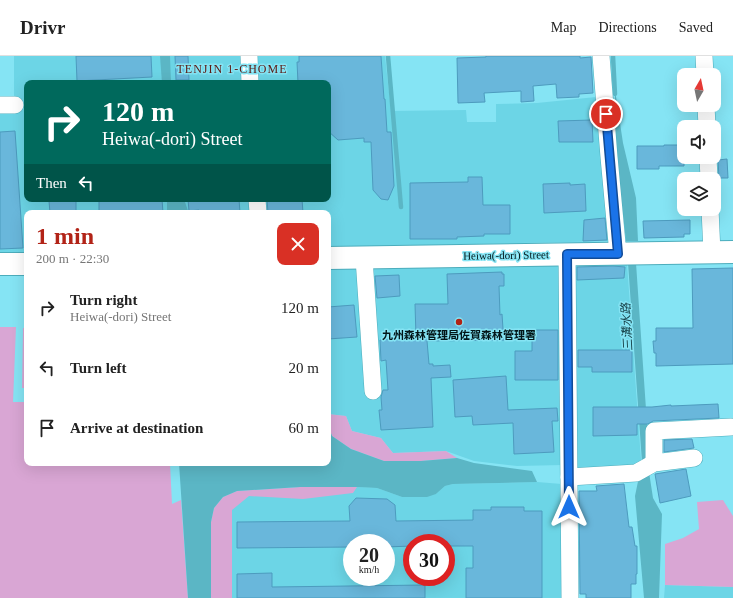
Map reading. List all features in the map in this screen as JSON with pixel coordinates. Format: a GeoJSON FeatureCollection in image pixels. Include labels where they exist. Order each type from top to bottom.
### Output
{"type":"FeatureCollection","features":[{"type":"Feature","properties":{"kind":"street"},"geometry":{"type":"LineString","coordinates":[[249,56],[250,80]]}},
{"type":"Feature","properties":{"kind":"street"},"geometry":{"type":"LineString","coordinates":[[601,56],[609,157],[627,254]]}},
{"type":"Feature","properties":{"kind":"street"},"geometry":{"type":"LineString","coordinates":[[704,56],[705,68]]}},
{"type":"Feature","properties":{"kind":"street"},"geometry":{"type":"LineString","coordinates":[[710,216],[712,252]]}},
{"type":"Feature","properties":{"kind":"street","name":"Heiwa(-dori) Street"},"geometry":{"type":"LineString","coordinates":[[331,258],[733,252]]}},
{"type":"Feature","properties":{"kind":"street"},"geometry":{"type":"LineString","coordinates":[[567,254],[570,598]]}},
{"type":"Feature","properties":{"kind":"street"},"geometry":{"type":"LineString","coordinates":[[364,258],[374,391]]}},
{"type":"Feature","properties":{"kind":"street"},"geometry":{"type":"LineString","coordinates":[[0,264],[24,264]]}},
{"type":"Feature","properties":{"kind":"street"},"geometry":{"type":"LineString","coordinates":[[654,464],[654,431],[731,427]]}},
{"type":"Feature","properties":{"kind":"street"},"geometry":{"type":"LineString","coordinates":[[569,477],[636,473],[654,464],[694,458]]}},
{"type":"Feature","properties":{"kind":"shaded area"},"geometry":{"type":"Polygon","coordinates":[[[14,56],[385,56],[391,111],[466,110],[467,122],[496,122],[496,104],[537,103],[596,97],[613,241],[331,247],[331,210],[24,210],[24,252],[0,253],[0,106],[14,106],[14,56]]]}},
{"type":"Feature","properties":{"kind":"shaded area"},"geometry":{"type":"Polygon","coordinates":[[[160,56],[170,56],[171,80],[162,80],[160,56]]]}},
{"type":"Feature","properties":{"kind":"shaded area"},"geometry":{"type":"Polygon","coordinates":[[[615,90],[623,143],[636,198],[638,241],[626,241],[615,142],[615,90]]]}},
{"type":"Feature","properties":{"kind":"shaded area"},"geometry":{"type":"Polygon","coordinates":[[[167,202],[185,202],[188,210],[167,210],[167,202]]]}},
{"type":"Feature","properties":{"kind":"shaded area"},"geometry":{"type":"Polygon","coordinates":[[[627,263],[641,460],[634,476],[573,481],[563,465],[517,466],[474,461],[446,451],[393,453],[381,438],[352,431],[346,416],[331,414],[331,268],[627,263]]]}},
{"type":"Feature","properties":{"kind":"shaded area"},"geometry":{"type":"Polygon","coordinates":[[[628,263],[636,263],[647,424],[647,459],[653,498],[662,514],[659,598],[644,598],[635,496],[642,462],[628,263]]]}},
{"type":"Feature","properties":{"kind":"shaded area"},"geometry":{"type":"Polygon","coordinates":[[[0,327],[16,327],[13,402],[24,402],[24,466],[170,466],[172,504],[181,500],[188,598],[0,598],[0,327]]]}},
{"type":"Feature","properties":{"kind":"shaded area"},"geometry":{"type":"Polygon","coordinates":[[[23,328],[24,328],[24,388],[22,388],[23,328]]]}},
{"type":"Feature","properties":{"kind":"shaded area"},"geometry":{"type":"Polygon","coordinates":[[[331,414],[346,416],[352,431],[381,438],[393,453],[446,451],[457,458],[421,461],[384,461],[351,449],[332,436],[331,414]]]}},
{"type":"Feature","properties":{"kind":"shaded area"},"geometry":{"type":"Polygon","coordinates":[[[331,433],[332,436],[351,449],[384,461],[421,461],[457,458],[474,463],[532,471],[537,482],[453,484],[445,486],[436,494],[427,497],[402,497],[377,488],[357,487],[300,487],[237,491],[223,497],[214,508],[211,522],[211,598],[188,598],[179,466],[331,466],[331,433]]]}},
{"type":"Feature","properties":{"kind":"shaded area"},"geometry":{"type":"Polygon","coordinates":[[[537,482],[562,484],[563,598],[211,598],[223,497],[300,487],[357,487],[377,488],[402,497],[436,494],[445,486],[453,484],[537,482]]]}},
{"type":"Feature","properties":{"kind":"shaded area"},"geometry":{"type":"Polygon","coordinates":[[[300,487],[357,487],[353,493],[303,499],[249,496],[232,510],[232,598],[211,598],[211,522],[214,508],[223,497],[237,491],[300,487]]]}},
{"type":"Feature","properties":{"kind":"shaded area"},"geometry":{"type":"Polygon","coordinates":[[[723,500],[733,516],[733,587],[665,585],[665,544],[683,538],[699,529],[697,502],[723,500]]]}},
{"type":"Feature","properties":{"kind":"shaded area"},"geometry":{"type":"Polygon","coordinates":[[[665,585],[733,587],[733,598],[664,598],[665,585]]]}},
{"type":"Feature","properties":{"kind":"building"},"geometry":{"type":"Polygon","coordinates":[[[76,56],[151,56],[152,77],[77,80],[76,56]]]}},
{"type":"Feature","properties":{"kind":"building"},"geometry":{"type":"Polygon","coordinates":[[[175,56],[188,56],[189,80],[176,80],[175,56]]]}},
{"type":"Feature","properties":{"kind":"building"},"geometry":{"type":"Polygon","coordinates":[[[299,56],[381,56],[387,132],[391,132],[394,186],[388,200],[381,199],[373,190],[371,142],[364,142],[364,138],[338,140],[331,134],[331,80],[298,80],[297,62],[299,62],[299,56]]]}},
{"type":"Feature","properties":{"kind":"building"},"geometry":{"type":"Polygon","coordinates":[[[486,56],[591,57],[593,93],[579,94],[579,97],[557,98],[556,84],[533,86],[534,101],[521,102],[521,91],[484,93],[485,102],[458,103],[457,58],[486,56]]]}},
{"type":"Feature","properties":{"kind":"building"},"geometry":{"type":"Polygon","coordinates":[[[592,120],[593,142],[559,142],[558,121],[592,120]]]}},
{"type":"Feature","properties":{"kind":"building"},"geometry":{"type":"Polygon","coordinates":[[[15,131],[23,248],[0,249],[0,132],[15,131]]]}},
{"type":"Feature","properties":{"kind":"building"},"geometry":{"type":"Polygon","coordinates":[[[677,145],[677,164],[684,164],[684,166],[659,166],[659,169],[637,169],[637,146],[677,145]]]}},
{"type":"Feature","properties":{"kind":"building"},"geometry":{"type":"Polygon","coordinates":[[[727,159],[728,178],[721,178],[721,172],[719,172],[718,164],[721,164],[721,160],[727,159]]]}},
{"type":"Feature","properties":{"kind":"building"},"geometry":{"type":"Polygon","coordinates":[[[468,177],[482,177],[483,205],[510,205],[510,234],[484,234],[484,236],[457,237],[457,239],[410,239],[410,183],[468,182],[468,177]]]}},
{"type":"Feature","properties":{"kind":"building"},"geometry":{"type":"Polygon","coordinates":[[[570,183],[570,185],[585,184],[586,211],[544,213],[543,184],[570,183]]]}},
{"type":"Feature","properties":{"kind":"building"},"geometry":{"type":"Polygon","coordinates":[[[49,202],[76,202],[76,210],[50,210],[49,202]]]}},
{"type":"Feature","properties":{"kind":"building"},"geometry":{"type":"Polygon","coordinates":[[[99,202],[162,202],[163,210],[99,210],[99,202]]]}},
{"type":"Feature","properties":{"kind":"building"},"geometry":{"type":"Polygon","coordinates":[[[188,202],[239,202],[240,210],[189,210],[188,202]]]}},
{"type":"Feature","properties":{"kind":"building"},"geometry":{"type":"Polygon","coordinates":[[[267,202],[302,202],[303,210],[268,210],[267,202]]]}},
{"type":"Feature","properties":{"kind":"building"},"geometry":{"type":"Polygon","coordinates":[[[605,218],[607,240],[583,241],[584,220],[605,218]]]}},
{"type":"Feature","properties":{"kind":"building"},"geometry":{"type":"Polygon","coordinates":[[[690,220],[690,234],[684,234],[684,237],[644,238],[643,221],[690,220]]]}},
{"type":"Feature","properties":{"kind":"building"},"geometry":{"type":"Polygon","coordinates":[[[577,267],[625,267],[624,278],[577,280],[577,267]]]}},
{"type":"Feature","properties":{"kind":"building"},"geometry":{"type":"Polygon","coordinates":[[[733,268],[733,364],[656,366],[656,353],[654,353],[653,341],[656,341],[656,328],[693,328],[692,269],[733,268]]]}},
{"type":"Feature","properties":{"kind":"building"},"geometry":{"type":"Polygon","coordinates":[[[502,272],[502,274],[504,274],[504,286],[499,286],[500,315],[502,314],[503,329],[506,329],[507,340],[427,341],[429,364],[433,364],[433,366],[450,365],[451,377],[431,378],[433,427],[381,430],[379,410],[382,410],[381,397],[383,390],[388,390],[386,360],[381,361],[380,340],[416,337],[415,304],[448,304],[447,274],[502,272]]]}},
{"type":"Feature","properties":{"kind":"building"},"geometry":{"type":"Polygon","coordinates":[[[399,275],[400,296],[377,298],[375,276],[399,275]]]}},
{"type":"Feature","properties":{"kind":"building"},"geometry":{"type":"Polygon","coordinates":[[[354,305],[357,337],[331,339],[331,307],[354,305]]]}},
{"type":"Feature","properties":{"kind":"building"},"geometry":{"type":"Polygon","coordinates":[[[532,330],[558,330],[558,380],[515,380],[515,351],[532,351],[532,330]]]}},
{"type":"Feature","properties":{"kind":"building"},"geometry":{"type":"Polygon","coordinates":[[[578,350],[632,350],[632,372],[592,372],[592,367],[578,367],[578,350]]]}},
{"type":"Feature","properties":{"kind":"building"},"geometry":{"type":"Polygon","coordinates":[[[506,376],[508,410],[557,408],[558,421],[552,421],[554,452],[514,454],[513,423],[473,425],[472,416],[455,417],[453,380],[506,376]]]}},
{"type":"Feature","properties":{"kind":"building"},"geometry":{"type":"Polygon","coordinates":[[[718,404],[719,418],[653,421],[648,424],[637,424],[637,435],[593,436],[593,407],[652,407],[718,404]]]}},
{"type":"Feature","properties":{"kind":"building"},"geometry":{"type":"Polygon","coordinates":[[[692,439],[694,448],[664,452],[664,440],[692,439]]]}},
{"type":"Feature","properties":{"kind":"building"},"geometry":{"type":"Polygon","coordinates":[[[686,469],[691,496],[660,503],[655,474],[686,469]]]}},
{"type":"Feature","properties":{"kind":"building"},"geometry":{"type":"Polygon","coordinates":[[[624,484],[629,527],[632,527],[635,546],[637,546],[636,584],[631,584],[631,598],[586,598],[586,594],[580,594],[579,491],[597,491],[596,486],[624,484]]]}},
{"type":"Feature","properties":{"kind":"building"},"geometry":{"type":"Polygon","coordinates":[[[356,498],[387,499],[395,505],[396,521],[473,520],[473,510],[491,510],[491,507],[524,507],[524,511],[542,511],[542,598],[466,598],[466,568],[473,568],[473,546],[455,546],[455,534],[403,534],[403,546],[395,547],[395,534],[343,534],[343,547],[237,548],[237,522],[350,521],[349,506],[356,498]]]}},
{"type":"Feature","properties":{"kind":"building"},"geometry":{"type":"Polygon","coordinates":[[[272,573],[272,587],[425,586],[425,598],[237,598],[237,574],[272,573]]]}},
{"type":"Feature","properties":{"kind":"waterway"},"geometry":{"type":"LineString","coordinates":[[388,56],[401,207]]}},
{"type":"Feature","properties":{"kind":"waterway","name":"三溝水路"},"geometry":{"type":"LineString","coordinates":[[613,56],[615,94]]}},
{"type":"Feature","properties":{"kind":"place","name":"九州森林管理局佐賀森林管理署"},"geometry":{"type":"Point","coordinates":[459,322]}},
{"type":"Feature","properties":{"kind":"district","name":"TENJIN 1-CHOME"},"geometry":{"type":"Point","coordinates":[232,69]}},
{"type":"Feature","properties":{"kind":"route"},"geometry":{"type":"LineString","coordinates":[[569,507],[567,254],[618,254],[606,114]]}}]}
